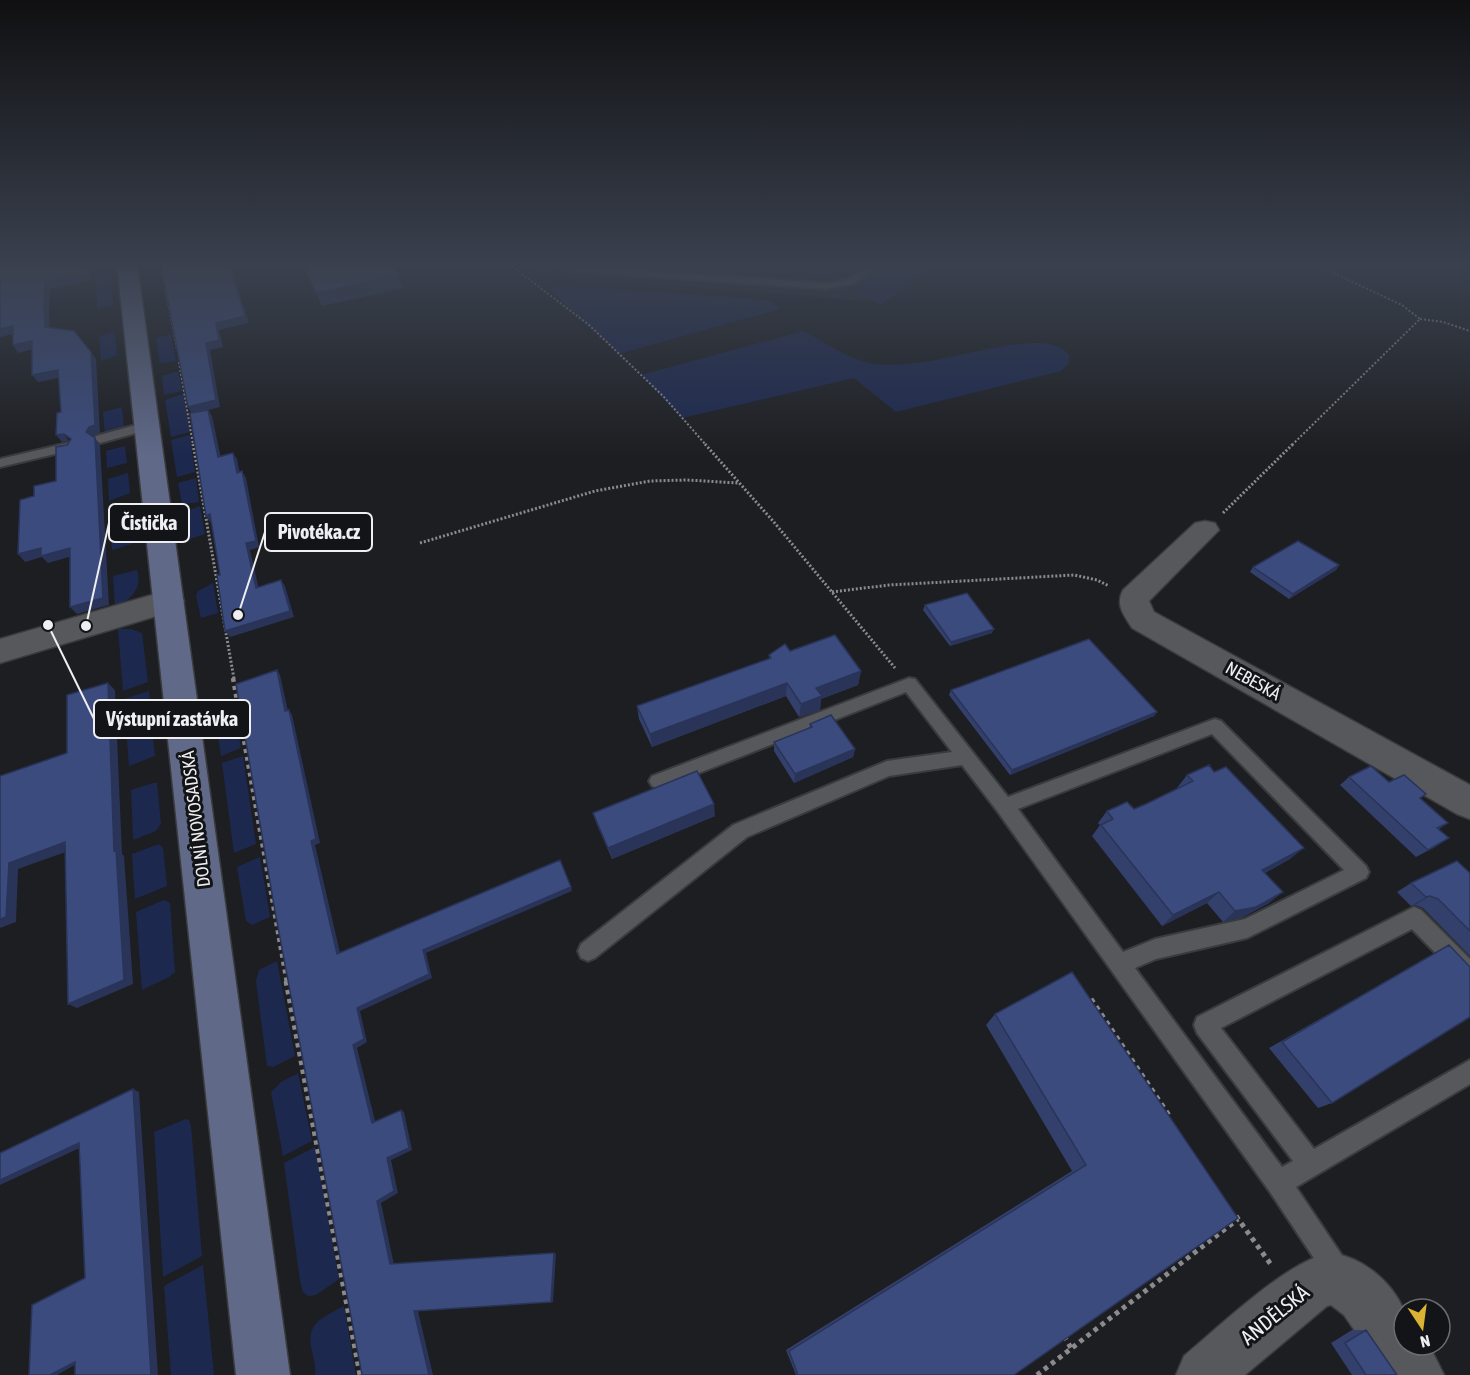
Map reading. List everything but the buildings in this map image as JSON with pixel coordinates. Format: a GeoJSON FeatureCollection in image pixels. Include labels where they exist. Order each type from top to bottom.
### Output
{"type":"FeatureCollection","features":[{"type":"Feature","properties":{"kind":"main road","name":"DOLNÍ NOVOSADSKÁ"},"geometry":{"type":"LineString","coordinates":[[135,328],[263,1375]]}},
{"type":"Feature","properties":{"kind":"street"},"geometry":{"type":"LineString","coordinates":[[1134,598],[1205,530]]}},
{"type":"Feature","properties":{"kind":"street","name":"NEBESKÁ"},"geometry":{"type":"LineString","coordinates":[[1134,598],[1134,606],[1143,620],[1470,803]]}},
{"type":"Feature","properties":{"kind":"street"},"geometry":{"type":"LineString","coordinates":[[0,651],[170,601]]}},
{"type":"Feature","properties":{"kind":"street","name":"ANDĚLSKÁ"},"geometry":{"type":"LineString","coordinates":[[1203,1375],[1310,1286],[1320,1280],[1332,1278],[1344,1281]]}},
{"type":"Feature","properties":{"kind":"street"},"geometry":{"type":"LineString","coordinates":[[1344,1281],[1363,1296],[1417,1375]]}},
{"type":"Feature","properties":{"kind":"lane"},"geometry":{"type":"LineString","coordinates":[[100,439],[147,426]]}},
{"type":"Feature","properties":{"kind":"lane"},"geometry":{"type":"LineString","coordinates":[[0,463],[68,447]]}},
{"type":"Feature","properties":{"kind":"lane"},"geometry":{"type":"LineString","coordinates":[[658,781],[909,684],[1005,806],[1279,1183],[1344,1281]]}},
{"type":"Feature","properties":{"kind":"lane"},"geometry":{"type":"LineString","coordinates":[[1005,806],[1215,726],[1359,872],[1247,928],[1155,949],[1120,964]]}},
{"type":"Feature","properties":{"kind":"lane"},"geometry":{"type":"LineString","coordinates":[[588,951],[740,831],[887,769],[968,757]]}},
{"type":"Feature","properties":{"kind":"lane"},"geometry":{"type":"LineString","coordinates":[[1310,1164],[1205,1025],[1414,917],[1470,974]]}},
{"type":"Feature","properties":{"kind":"lane"},"geometry":{"type":"LineString","coordinates":[[1279,1183],[1470,1071]]}},
{"type":"Feature","properties":{"kind":"path"},"geometry":{"type":"LineString","coordinates":[[172,328],[278,936],[360,1375]]}},
{"type":"Feature","properties":{"kind":"path"},"geometry":{"type":"LineString","coordinates":[[592,328],[663,396],[909,684]]}},
{"type":"Feature","properties":{"kind":"path"},"geometry":{"type":"LineString","coordinates":[[1205,530],[1411,328]]}},
{"type":"Feature","properties":{"kind":"path"},"geometry":{"type":"LineString","coordinates":[[420,543],[595,491],[650,481],[687,480],[739,483]]}},
{"type":"Feature","properties":{"kind":"path"},"geometry":{"type":"LineString","coordinates":[[832,592],[889,585],[1074,575],[1097,580],[1134,598]]}},
{"type":"Feature","properties":{"kind":"path"},"geometry":{"type":"LineString","coordinates":[[1091,999],[1172,1120]]}},
{"type":"Feature","properties":{"kind":"path"},"geometry":{"type":"LineString","coordinates":[[1125,1067],[1134,1063]]}},
{"type":"Feature","properties":{"kind":"path"},"geometry":{"type":"LineString","coordinates":[[1233,1212],[1276,1271]]}},
{"type":"Feature","properties":{"kind":"path"},"geometry":{"type":"LineString","coordinates":[[1037,1375],[1239,1219]]}},
{"type":"Feature","properties":{"kind":"path"},"geometry":{"type":"LineString","coordinates":[[1061,1330],[1071,1348]]}},
{"type":"Feature","properties":{"kind":"shaded area"},"geometry":{"type":"Polygon","coordinates":[[[591,328],[711,328],[619,354],[591,328]]]}},
{"type":"Feature","properties":{"kind":"shaded area"},"geometry":{"type":"Polygon","coordinates":[[[803,331],[847,355],[875,364],[915,363],[996,347],[1036,343],[1050,344],[1062,349],[1069,355],[1069,363],[1061,371],[896,412],[854,378],[682,418],[641,375],[803,331]]]}},
{"type":"Feature","properties":{"kind":"shaded area"},"geometry":{"type":"Polygon","coordinates":[[[115,332],[117,355],[101,361],[99,336],[115,332]]]}},
{"type":"Feature","properties":{"kind":"shaded area"},"geometry":{"type":"Polygon","coordinates":[[[171,334],[176,361],[160,363],[156,338],[171,334]]]}},
{"type":"Feature","properties":{"kind":"shaded area"},"geometry":{"type":"Polygon","coordinates":[[[178,371],[182,391],[164,395],[162,376],[178,371]]]}},
{"type":"Feature","properties":{"kind":"shaded area"},"geometry":{"type":"Polygon","coordinates":[[[183,394],[190,432],[171,437],[165,400],[183,394]]]}},
{"type":"Feature","properties":{"kind":"shaded area"},"geometry":{"type":"Polygon","coordinates":[[[122,407],[124,428],[105,435],[103,412],[122,407]]]}},
{"type":"Feature","properties":{"kind":"shaded area"},"geometry":{"type":"Polygon","coordinates":[[[190,435],[195,472],[177,477],[171,440],[190,435]]]}},
{"type":"Feature","properties":{"kind":"shaded area"},"geometry":{"type":"Polygon","coordinates":[[[125,446],[127,463],[107,468],[106,451],[125,446]]]}},
{"type":"Feature","properties":{"kind":"shaded area"},"geometry":{"type":"Polygon","coordinates":[[[128,473],[130,493],[109,501],[108,479],[128,473]]]}},
{"type":"Feature","properties":{"kind":"shaded area"},"geometry":{"type":"Polygon","coordinates":[[[196,478],[199,502],[182,504],[178,483],[196,478]]]}},
{"type":"Feature","properties":{"kind":"shaded area"},"geometry":{"type":"Polygon","coordinates":[[[200,506],[205,534],[187,540],[183,512],[200,506]]]}},
{"type":"Feature","properties":{"kind":"shaded area"},"geometry":{"type":"Polygon","coordinates":[[[132,516],[135,543],[112,550],[110,521],[132,516]]]}},
{"type":"Feature","properties":{"kind":"shaded area"},"geometry":{"type":"Polygon","coordinates":[[[137,570],[137,588],[131,597],[115,608],[113,576],[137,570]]]}},
{"type":"Feature","properties":{"kind":"shaded area"},"geometry":{"type":"Polygon","coordinates":[[[213,583],[218,613],[201,618],[196,596],[198,591],[213,583]]]}},
{"type":"Feature","properties":{"kind":"shaded area"},"geometry":{"type":"Polygon","coordinates":[[[118,629],[131,629],[142,633],[148,682],[123,691],[118,629]]]}},
{"type":"Feature","properties":{"kind":"shaded area"},"geometry":{"type":"Polygon","coordinates":[[[149,691],[151,713],[125,722],[124,699],[149,691]]]}},
{"type":"Feature","properties":{"kind":"shaded area"},"geometry":{"type":"Polygon","coordinates":[[[234,707],[241,748],[221,756],[215,716],[234,707]]]}},
{"type":"Feature","properties":{"kind":"shaded area"},"geometry":{"type":"Polygon","coordinates":[[[151,718],[155,756],[129,766],[126,727],[151,718]]]}},
{"type":"Feature","properties":{"kind":"shaded area"},"geometry":{"type":"Polygon","coordinates":[[[243,756],[256,844],[234,853],[222,763],[243,756]]]}},
{"type":"Feature","properties":{"kind":"shaded area"},"geometry":{"type":"Polygon","coordinates":[[[157,783],[161,824],[156,831],[133,840],[131,790],[157,783]]]}},
{"type":"Feature","properties":{"kind":"shaded area"},"geometry":{"type":"Polygon","coordinates":[[[159,844],[163,848],[167,886],[135,899],[132,854],[159,844]]]}},
{"type":"Feature","properties":{"kind":"shaded area"},"geometry":{"type":"Polygon","coordinates":[[[260,857],[270,917],[252,925],[246,921],[237,867],[260,857]]]}},
{"type":"Feature","properties":{"kind":"shaded area"},"geometry":{"type":"Polygon","coordinates":[[[164,900],[170,903],[175,972],[142,990],[136,912],[164,900]]]}},
{"type":"Feature","properties":{"kind":"shaded area"},"geometry":{"type":"Polygon","coordinates":[[[277,961],[295,1056],[273,1067],[267,1066],[256,981],[259,970],[277,961]]]}},
{"type":"Feature","properties":{"kind":"shaded area"},"geometry":{"type":"Polygon","coordinates":[[[298,1073],[312,1141],[283,1156],[271,1092],[281,1082],[298,1073]]]}},
{"type":"Feature","properties":{"kind":"shaded area"},"geometry":{"type":"Polygon","coordinates":[[[186,1119],[189,1120],[191,1126],[202,1256],[163,1277],[154,1132],[186,1119]]]}},
{"type":"Feature","properties":{"kind":"shaded area"},"geometry":{"type":"Polygon","coordinates":[[[315,1147],[339,1279],[316,1295],[308,1296],[303,1292],[300,1281],[284,1163],[315,1147]]]}},
{"type":"Feature","properties":{"kind":"shaded area"},"geometry":{"type":"Polygon","coordinates":[[[203,1265],[214,1375],[171,1375],[164,1286],[203,1265]]]}},
{"type":"Feature","properties":{"kind":"shaded area"},"geometry":{"type":"Polygon","coordinates":[[[344,1306],[356,1375],[315,1375],[310,1342],[313,1328],[322,1318],[344,1306]]]}},
{"type":"Feature","properties":{"kind":"place","name":"Pivotéka.cz"},"geometry":{"type":"Point","coordinates":[238,615]}},
{"type":"Feature","properties":{"kind":"place","name":"Výstupní zastávka"},"geometry":{"type":"Point","coordinates":[48,625]}},
{"type":"Feature","properties":{"kind":"place","name":"Čistička"},"geometry":{"type":"Point","coordinates":[86,626]}}]}
